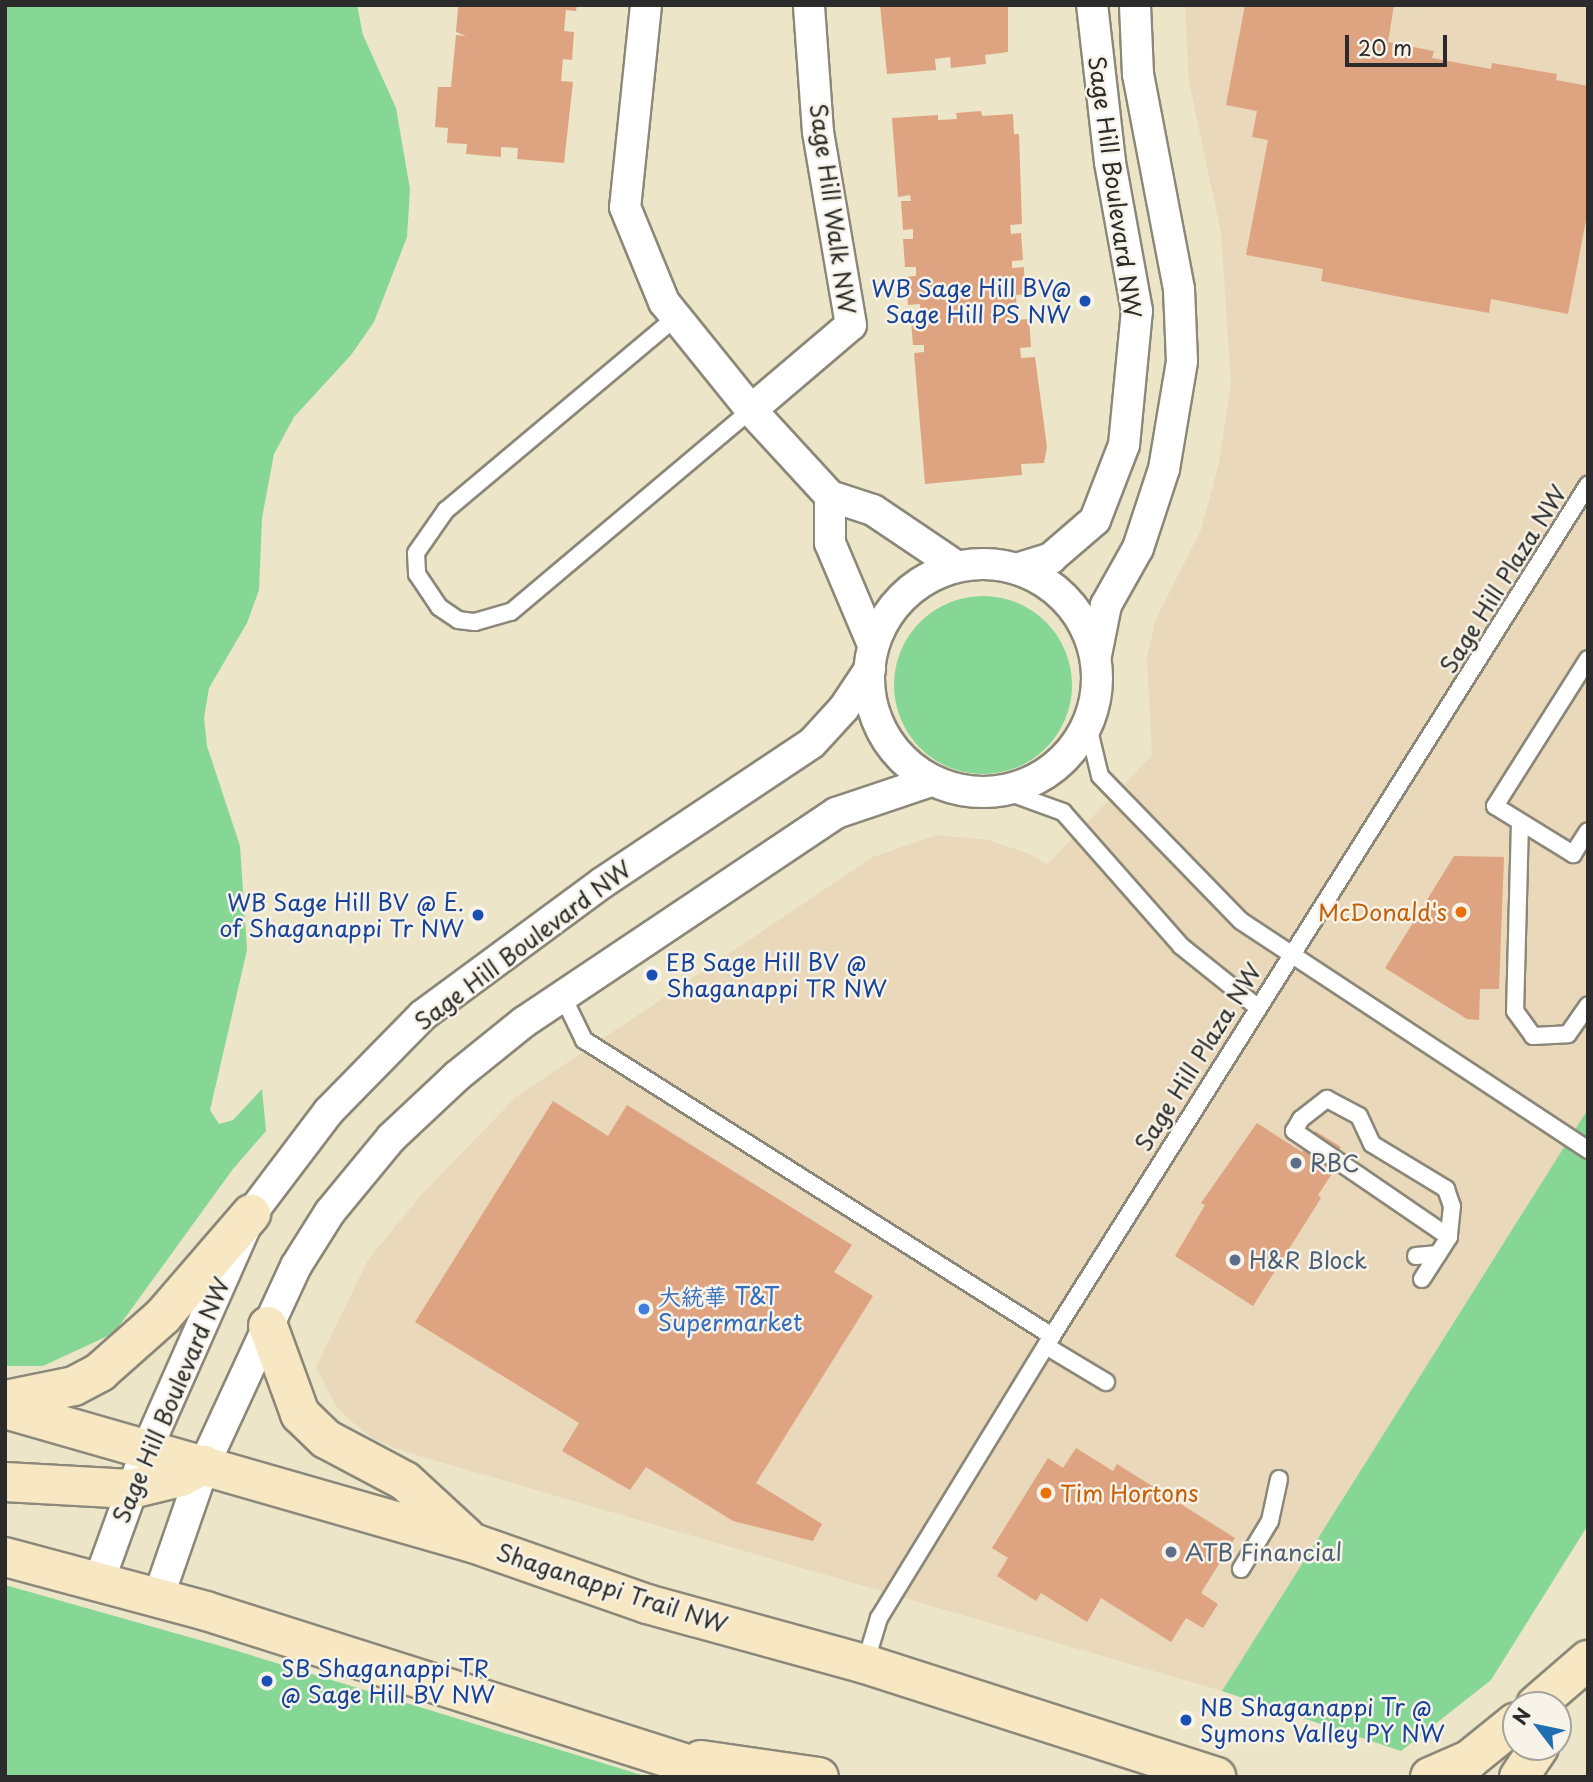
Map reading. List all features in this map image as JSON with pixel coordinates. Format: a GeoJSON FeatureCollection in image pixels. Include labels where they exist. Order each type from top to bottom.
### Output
{"type":"FeatureCollection","features":[{"type":"Feature","properties":{"kind":"main road"},"geometry":{"type":"LineString","coordinates":[[5,1400],[74,1386],[100,1372],[163,1316],[251,1214]]}},
{"type":"Feature","properties":{"kind":"main road"},"geometry":{"type":"LineString","coordinates":[[268,1326],[300,1414],[326,1439],[405,1481],[473,1543]]}},
{"type":"Feature","properties":{"kind":"main road","name":"Shaganappi Trail NW"},"geometry":{"type":"LineString","coordinates":[[5,1409],[473,1543],[647,1604],[865,1664],[1216,1777]]}},
{"type":"Feature","properties":{"kind":"main road"},"geometry":{"type":"LineString","coordinates":[[5,1482],[131,1489],[181,1477],[204,1465]]}},
{"type":"Feature","properties":{"kind":"main road"},"geometry":{"type":"LineString","coordinates":[[5,1556],[158,1598],[728,1777]]}},
{"type":"Feature","properties":{"kind":"main road"},"geometry":{"type":"LineString","coordinates":[[1552,1691],[1588,1660]]}},
{"type":"Feature","properties":{"kind":"main road"},"geometry":{"type":"LineString","coordinates":[[1572,1696],[1588,1672]]}},
{"type":"Feature","properties":{"kind":"main road"},"geometry":{"type":"LineString","coordinates":[[1430,1777],[1469,1760],[1502,1733]]}},
{"type":"Feature","properties":{"kind":"main road"},"geometry":{"type":"LineString","coordinates":[[657,1754],[819,1777]]}},
{"type":"Feature","properties":{"kind":"main road"},"geometry":{"type":"LineString","coordinates":[[1519,1777],[1530,1761]]}},
{"type":"Feature","properties":{"kind":"street"},"geometry":{"type":"LineString","coordinates":[[646,5],[625,207],[675,318],[751,410],[830,496],[873,510],[956,566]]}},
{"type":"Feature","properties":{"kind":"street","name":"Sage Hill Walk NW"},"geometry":{"type":"LineString","coordinates":[[751,410],[851,324],[818,132],[809,5]]}},
{"type":"Feature","properties":{"kind":"street","name":"Sage Hill Boulevard NW"},"geometry":{"type":"LineString","coordinates":[[1016,569],[1051,558],[1095,520],[1124,445],[1137,311],[1110,162],[1092,5]]}},
{"type":"Feature","properties":{"kind":"street","name":"Sage Hill Boulevard NW"},"geometry":{"type":"LineString","coordinates":[[1096,655],[1106,604],[1138,548],[1164,470],[1182,361],[1179,289],[1138,74],[1135,5]]}},
{"type":"Feature","properties":{"kind":"street"},"geometry":{"type":"LineString","coordinates":[[830,496],[830,543],[871,657]]}},
{"type":"Feature","properties":{"kind":"street"},"geometry":{"type":"LineString","coordinates":[[996,563],[1016,569],[1061,593],[1084,621],[1096,655],[1097,691],[1088,726],[1068,756],[1039,779],[1005,791],[969,793],[930,781],[899,757],[877,724],[868,685],[871,657],[890,609],[920,582],[956,566],[996,563]]}},
{"type":"Feature","properties":{"kind":"street","name":"Sage Hill Boulevard NW"},"geometry":{"type":"LineString","coordinates":[[99,1581],[146,1451],[251,1214],[329,1111],[423,1015],[601,883],[812,743],[844,708],[871,657]]}},
{"type":"Feature","properties":{"kind":"street"},"geometry":{"type":"LineString","coordinates":[[158,1598],[204,1465],[296,1266],[330,1212],[391,1138],[457,1076],[563,997],[836,813],[930,781]]}},
{"type":"Feature","properties":{"kind":"lane"},"geometry":{"type":"LineString","coordinates":[[675,318],[446,510],[416,553],[417,575],[439,607],[458,620],[475,622],[511,612],[751,410]]}},
{"type":"Feature","properties":{"kind":"lane","name":"Sage Hill Plaza NW"},"geometry":{"type":"LineString","coordinates":[[865,1664],[879,1618],[1256,1006],[1508,618],[1588,485]]}},
{"type":"Feature","properties":{"kind":"lane"},"geometry":{"type":"LineString","coordinates":[[1586,668],[1495,806],[1573,854],[1588,831]]}},
{"type":"Feature","properties":{"kind":"lane"},"geometry":{"type":"LineString","coordinates":[[1088,726],[1100,776],[1241,921],[1288,956],[1588,1150]]}},
{"type":"Feature","properties":{"kind":"lane"},"geometry":{"type":"LineString","coordinates":[[1005,791],[1063,812],[1181,946],[1256,1006]]}},
{"type":"Feature","properties":{"kind":"lane"},"geometry":{"type":"LineString","coordinates":[[1520,822],[1515,1011],[1533,1036],[1568,1034],[1588,1005]]}},
{"type":"Feature","properties":{"kind":"lane"},"geometry":{"type":"LineString","coordinates":[[563,997],[584,1040],[1049,1341],[1106,1382]]}},
{"type":"Feature","properties":{"kind":"lane"},"geometry":{"type":"LineString","coordinates":[[1422,1279],[1449,1237],[1452,1206],[1446,1189],[1372,1143],[1359,1116],[1327,1099],[1301,1119],[1294,1131],[1449,1237]]}},
{"type":"Feature","properties":{"kind":"lane"},"geometry":{"type":"LineString","coordinates":[[1416,1256],[1438,1254]]}},
{"type":"Feature","properties":{"kind":"lane"},"geometry":{"type":"LineString","coordinates":[[1241,1569],[1270,1521],[1279,1479]]}},
{"type":"Feature","properties":{"kind":"shaded area"},"geometry":{"type":"Polygon","coordinates":[[[1185,5],[1588,5],[1588,1109],[1222,1691],[403,1451],[372,1438],[350,1420],[336,1406],[316,1367],[368,1260],[422,1194],[516,1097],[873,857],[937,835],[988,840],[1030,854],[1047,865],[1152,755],[1147,657],[1156,619],[1201,530],[1219,463],[1231,383],[1221,232],[1189,82],[1185,5]]]}},
{"type":"Feature","properties":{"kind":"green space"},"geometry":{"type":"Polygon","coordinates":[[[5,5],[357,5],[363,35],[396,108],[410,189],[407,237],[374,322],[351,355],[294,417],[274,454],[262,518],[259,590],[247,623],[209,688],[204,718],[207,746],[240,846],[247,950],[210,1110],[219,1124],[233,1120],[262,1089],[266,1131],[233,1169],[114,1333],[43,1366],[5,1366],[5,5]]]}},
{"type":"Feature","properties":{"kind":"green space"},"geometry":{"type":"Polygon","coordinates":[[[983,596],[1017,602],[1046,622],[1066,651],[1072,685],[1066,719],[1046,748],[1017,768],[983,774],[949,768],[920,748],[900,719],[894,685],[900,651],[920,622],[949,602],[983,596]]]}},
{"type":"Feature","properties":{"kind":"green space"},"geometry":{"type":"Polygon","coordinates":[[[1588,1109],[1588,1525],[1491,1680],[1401,1751],[1222,1691],[1588,1109]]]}},
{"type":"Feature","properties":{"kind":"green space"},"geometry":{"type":"Polygon","coordinates":[[[5,1585],[224,1647],[648,1777],[5,1777],[5,1585]]]}},
{"type":"Feature","properties":{"kind":"building"},"geometry":{"type":"Polygon","coordinates":[[[577,5],[576,11],[566,10],[564,31],[574,32],[572,60],[563,59],[561,81],[573,82],[564,163],[517,159],[518,148],[501,147],[501,157],[466,154],[467,144],[447,143],[448,128],[435,127],[438,87],[451,87],[456,35],[466,36],[456,32],[458,7],[577,5]]]}},
{"type":"Feature","properties":{"kind":"building"},"geometry":{"type":"Polygon","coordinates":[[[880,5],[1008,5],[1008,52],[985,55],[986,64],[951,68],[950,57],[935,59],[936,70],[887,74],[880,5]]]}},
{"type":"Feature","properties":{"kind":"building"},"geometry":{"type":"Polygon","coordinates":[[[1245,5],[1394,5],[1388,42],[1434,51],[1432,58],[1491,69],[1492,63],[1557,74],[1556,80],[1588,86],[1588,210],[1568,314],[1491,299],[1489,313],[1405,298],[1321,281],[1323,269],[1246,255],[1268,140],[1252,137],[1257,111],[1226,105],[1245,5]]]}},
{"type":"Feature","properties":{"kind":"building"},"geometry":{"type":"Polygon","coordinates":[[[981,111],[982,116],[1013,114],[1014,134],[1019,134],[1022,224],[1010,225],[1011,234],[1021,233],[1023,260],[1012,261],[1012,268],[1024,267],[1025,294],[1016,295],[1017,320],[1029,319],[1031,347],[1020,348],[1021,358],[1035,357],[1047,447],[1044,463],[1021,464],[1022,475],[925,484],[914,353],[924,352],[924,345],[913,345],[911,321],[921,320],[920,304],[908,305],[906,277],[916,276],[916,267],[905,267],[903,239],[913,239],[913,229],[903,230],[901,201],[911,201],[910,195],[898,197],[892,118],[938,115],[938,120],[957,119],[956,113],[981,111]]]}},
{"type":"Feature","properties":{"kind":"building","name":"McDonald's"},"geometry":{"type":"Polygon","coordinates":[[[1454,856],[1504,857],[1499,989],[1480,989],[1479,1020],[1467,1019],[1385,968],[1454,856]]]}},
{"type":"Feature","properties":{"kind":"building","name":"大統華 T&T Supermarket"},"geometry":{"type":"Polygon","coordinates":[[[553,1101],[608,1136],[627,1105],[852,1245],[834,1272],[873,1296],[756,1483],[822,1524],[813,1541],[733,1521],[646,1467],[630,1490],[562,1451],[579,1423],[415,1322],[553,1101]]]}},
{"type":"Feature","properties":{"kind":"building"},"geometry":{"type":"Polygon","coordinates":[[[1257,1123],[1302,1152],[1315,1131],[1341,1147],[1328,1168],[1333,1172],[1318,1195],[1321,1198],[1253,1306],[1175,1256],[1205,1205],[1201,1203],[1257,1123]]]}},
{"type":"Feature","properties":{"kind":"building"},"geometry":{"type":"Polygon","coordinates":[[[1076,1448],[1113,1471],[1117,1464],[1235,1538],[1201,1593],[1218,1604],[1203,1628],[1186,1618],[1171,1642],[1101,1598],[1087,1622],[1041,1593],[1036,1601],[997,1576],[1008,1558],[992,1548],[1048,1458],[1063,1468],[1076,1448]]]}},
{"type":"Feature","properties":{"kind":"place","name":"WB Sage Hill BV@ Sage Hill PS NW"},"geometry":{"type":"Point","coordinates":[1085,301]}},
{"type":"Feature","properties":{"kind":"place","name":"McDonald's"},"geometry":{"type":"Point","coordinates":[1461,912]}},
{"type":"Feature","properties":{"kind":"place","name":"WB Sage Hill BV @ E. of Shaganappi Tr NW"},"geometry":{"type":"Point","coordinates":[478,915]}},
{"type":"Feature","properties":{"kind":"place","name":"EB Sage Hill BV @ Shaganappi TR NW"},"geometry":{"type":"Point","coordinates":[652,975]}},
{"type":"Feature","properties":{"kind":"place","name":"RBC"},"geometry":{"type":"Point","coordinates":[1296,1163]}},
{"type":"Feature","properties":{"kind":"place","name":"H&R Block"},"geometry":{"type":"Point","coordinates":[1235,1260]}},
{"type":"Feature","properties":{"kind":"place","name":"大統華 T&T Supermarket"},"geometry":{"type":"Point","coordinates":[644,1309]}},
{"type":"Feature","properties":{"kind":"place","name":"Tim Hortons"},"geometry":{"type":"Point","coordinates":[1046,1493]}},
{"type":"Feature","properties":{"kind":"place","name":"ATB Financial"},"geometry":{"type":"Point","coordinates":[1171,1552]}},
{"type":"Feature","properties":{"kind":"place","name":"SB Shaganappi TR @ Sage Hill BV NW"},"geometry":{"type":"Point","coordinates":[267,1681]}},
{"type":"Feature","properties":{"kind":"place","name":"NB Shaganappi Tr @ Symons Valley PY NW"},"geometry":{"type":"Point","coordinates":[1186,1720]}}]}
